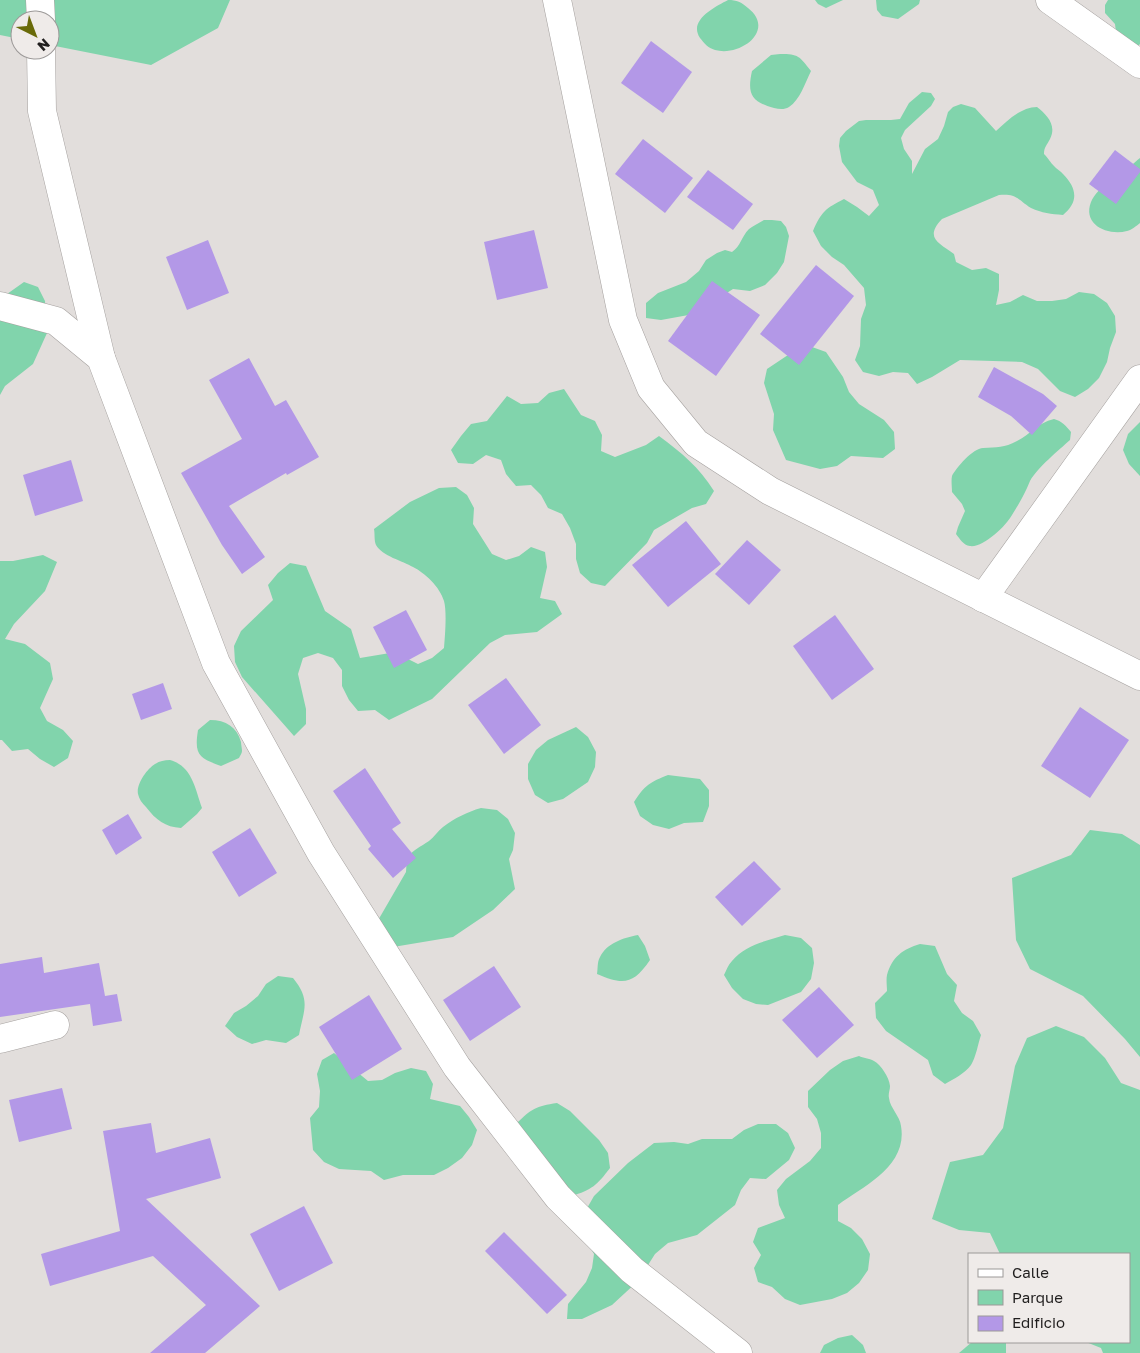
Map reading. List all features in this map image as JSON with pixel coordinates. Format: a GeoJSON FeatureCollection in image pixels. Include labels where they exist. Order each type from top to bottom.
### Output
{"type":"FeatureCollection","features":[{"type":"Feature","properties":{"kind":"street"},"geometry":{"type":"LineString","coordinates":[[557,0],[623,320],[651,388],[696,443],[770,492],[1140,676]]}},
{"type":"Feature","properties":{"kind":"street"},"geometry":{"type":"LineString","coordinates":[[1050,0],[1140,64]]}},
{"type":"Feature","properties":{"kind":"street"},"geometry":{"type":"LineString","coordinates":[[41,60],[42,111],[101,358],[216,662],[321,853],[457,1067],[558,1197],[632,1270],[738,1353]]}},
{"type":"Feature","properties":{"kind":"street"},"geometry":{"type":"LineString","coordinates":[[0,306],[56,321],[101,358]]}},
{"type":"Feature","properties":{"kind":"street"},"geometry":{"type":"LineString","coordinates":[[983,598],[1140,379]]}},
{"type":"Feature","properties":{"kind":"street"},"geometry":{"type":"LineString","coordinates":[[0,1039],[55,1025]]}},
{"type":"Feature","properties":{"kind":"green space"},"geometry":{"type":"Polygon","coordinates":[[[0,0],[230,0],[218,28],[151,65],[60,47],[60,10],[10,10],[10,37],[0,35],[0,0]]]}},
{"type":"Feature","properties":{"kind":"green space"},"geometry":{"type":"Polygon","coordinates":[[[728,0],[741,3],[756,16],[757,33],[744,46],[725,51],[715,50],[708,47],[700,38],[697,25],[716,6],[728,0]]]}},
{"type":"Feature","properties":{"kind":"green space"},"geometry":{"type":"Polygon","coordinates":[[[815,0],[843,0],[826,8],[815,0]]]}},
{"type":"Feature","properties":{"kind":"green space"},"geometry":{"type":"Polygon","coordinates":[[[876,0],[920,0],[919,4],[898,19],[882,16],[877,10],[876,0]]]}},
{"type":"Feature","properties":{"kind":"green space"},"geometry":{"type":"Polygon","coordinates":[[[1108,0],[1140,0],[1140,44],[1138,46],[1120,39],[1116,32],[1115,24],[1105,13],[1105,5],[1108,0]]]}},
{"type":"Feature","properties":{"kind":"green space"},"geometry":{"type":"Polygon","coordinates":[[[771,55],[795,55],[811,71],[796,100],[785,109],[774,108],[760,103],[752,96],[750,86],[752,71],[771,55]]]}},
{"type":"Feature","properties":{"kind":"green space"},"geometry":{"type":"Polygon","coordinates":[[[922,92],[931,93],[935,99],[931,106],[905,130],[901,138],[904,149],[912,161],[912,174],[925,149],[938,139],[948,112],[953,107],[961,104],[975,108],[996,131],[1025,109],[1037,107],[1050,121],[1052,134],[1044,154],[1068,179],[1074,195],[1072,205],[1063,215],[1031,208],[1014,196],[999,195],[942,219],[934,231],[934,236],[939,243],[954,254],[956,262],[972,270],[986,268],[999,274],[999,290],[996,305],[1010,302],[1023,295],[1037,301],[1052,301],[1066,299],[1079,292],[1094,294],[1107,303],[1115,316],[1116,332],[1107,362],[1099,378],[1088,389],[1075,397],[1060,391],[1038,369],[1022,362],[960,360],[917,384],[908,373],[893,372],[879,376],[863,372],[855,360],[860,346],[861,319],[866,305],[864,288],[844,265],[821,246],[813,231],[825,211],[844,199],[869,216],[879,205],[873,190],[857,182],[842,162],[839,146],[840,138],[859,121],[900,119],[909,103],[922,92]]]}},
{"type":"Feature","properties":{"kind":"green space"},"geometry":{"type":"Polygon","coordinates":[[[1140,158],[1140,223],[1131,230],[1120,232],[1112,232],[1098,227],[1093,223],[1089,210],[1094,196],[1140,158]]]}},
{"type":"Feature","properties":{"kind":"green space"},"geometry":{"type":"Polygon","coordinates":[[[764,220],[781,221],[786,227],[789,236],[784,262],[777,273],[765,285],[750,291],[733,289],[694,314],[661,320],[646,318],[646,303],[658,293],[686,282],[699,271],[706,260],[717,253],[725,250],[732,252],[749,229],[764,220]]]}},
{"type":"Feature","properties":{"kind":"green space"},"geometry":{"type":"Polygon","coordinates":[[[24,282],[38,287],[45,301],[47,333],[33,364],[5,386],[0,395],[0,299],[24,282]]]}},
{"type":"Feature","properties":{"kind":"green space"},"geometry":{"type":"Polygon","coordinates":[[[812,347],[826,352],[843,377],[849,392],[859,404],[884,420],[894,432],[895,449],[883,458],[851,456],[837,466],[820,469],[786,460],[773,430],[774,414],[764,383],[767,369],[794,351],[812,347]]]}},
{"type":"Feature","properties":{"kind":"green space"},"geometry":{"type":"Polygon","coordinates":[[[564,389],[581,415],[595,421],[602,435],[601,451],[615,457],[646,445],[659,436],[690,461],[714,491],[706,504],[692,508],[654,530],[647,543],[605,586],[591,583],[580,573],[576,559],[576,544],[570,528],[562,514],[548,508],[541,495],[531,485],[516,486],[506,474],[501,460],[486,455],[473,464],[458,463],[451,450],[471,424],[487,421],[507,396],[521,404],[538,403],[549,393],[564,389]]]}},
{"type":"Feature","properties":{"kind":"green space"},"geometry":{"type":"Polygon","coordinates":[[[1054,419],[1062,422],[1071,432],[1070,440],[1038,470],[1012,515],[1000,530],[981,544],[970,546],[964,543],[956,534],[965,511],[952,492],[952,476],[957,468],[974,451],[1008,445],[1022,438],[1043,423],[1054,419]]]}},
{"type":"Feature","properties":{"kind":"green space"},"geometry":{"type":"Polygon","coordinates":[[[1140,422],[1140,476],[1129,464],[1123,450],[1128,434],[1140,422]]]}},
{"type":"Feature","properties":{"kind":"green space"},"geometry":{"type":"Polygon","coordinates":[[[456,487],[467,495],[474,508],[473,524],[492,554],[506,560],[519,556],[531,547],[545,552],[547,567],[540,598],[555,601],[562,614],[537,632],[505,635],[490,643],[432,699],[389,720],[375,710],[358,711],[349,700],[342,686],[342,670],[333,658],[318,653],[303,658],[298,674],[306,709],[306,724],[294,736],[242,677],[235,662],[234,646],[241,631],[273,600],[268,585],[290,563],[306,566],[325,611],[351,629],[360,658],[390,653],[418,664],[432,658],[444,648],[446,624],[442,596],[432,581],[418,570],[379,549],[375,543],[374,529],[410,502],[439,488],[456,487]]]}},
{"type":"Feature","properties":{"kind":"green space"},"geometry":{"type":"Polygon","coordinates":[[[43,555],[57,562],[45,591],[14,624],[5,639],[25,644],[50,663],[53,679],[40,708],[47,721],[63,730],[73,741],[68,758],[54,767],[28,749],[12,751],[0,740],[0,561],[13,561],[43,555]]]}},
{"type":"Feature","properties":{"kind":"green space"},"geometry":{"type":"Polygon","coordinates":[[[210,720],[221,721],[234,728],[241,742],[242,753],[239,758],[221,766],[203,758],[197,745],[198,730],[210,720]]]}},
{"type":"Feature","properties":{"kind":"green space"},"geometry":{"type":"Polygon","coordinates":[[[576,727],[588,737],[596,752],[595,767],[588,782],[563,799],[548,803],[535,795],[528,779],[528,764],[536,750],[548,740],[576,727]]]}},
{"type":"Feature","properties":{"kind":"green space"},"geometry":{"type":"Polygon","coordinates":[[[170,760],[183,767],[192,779],[202,808],[181,828],[170,826],[157,819],[142,802],[138,794],[140,781],[149,769],[159,762],[170,760]]]}},
{"type":"Feature","properties":{"kind":"green space"},"geometry":{"type":"Polygon","coordinates":[[[668,775],[700,779],[709,790],[709,806],[703,822],[684,823],[669,829],[653,825],[640,816],[634,802],[638,796],[648,785],[668,775]]]}},
{"type":"Feature","properties":{"kind":"green space"},"geometry":{"type":"Polygon","coordinates":[[[481,808],[497,810],[508,819],[515,833],[513,850],[509,859],[515,889],[493,910],[453,937],[387,948],[373,929],[406,872],[407,857],[448,824],[471,811],[481,808]]]}},
{"type":"Feature","properties":{"kind":"green space"},"geometry":{"type":"Polygon","coordinates":[[[1090,830],[1122,834],[1140,845],[1140,1057],[1083,996],[1030,969],[1016,940],[1012,878],[1071,855],[1090,830]]]}},
{"type":"Feature","properties":{"kind":"green space"},"geometry":{"type":"Polygon","coordinates":[[[638,935],[645,946],[650,960],[638,974],[633,978],[621,981],[597,974],[599,959],[607,948],[621,940],[638,935]]]}},
{"type":"Feature","properties":{"kind":"green space"},"geometry":{"type":"Polygon","coordinates":[[[785,935],[801,938],[812,948],[814,963],[811,979],[801,992],[768,1005],[756,1004],[743,999],[732,988],[724,975],[729,964],[749,947],[785,935]]]}},
{"type":"Feature","properties":{"kind":"green space"},"geometry":{"type":"Polygon","coordinates":[[[920,944],[935,946],[947,974],[957,985],[954,1001],[962,1013],[973,1021],[981,1035],[971,1065],[963,1073],[945,1084],[933,1075],[928,1060],[886,1031],[876,1018],[875,1003],[887,991],[887,975],[892,963],[903,951],[920,944]]]}},
{"type":"Feature","properties":{"kind":"green space"},"geometry":{"type":"Polygon","coordinates":[[[278,976],[293,978],[302,993],[305,1005],[299,1035],[286,1043],[266,1040],[252,1044],[237,1037],[225,1026],[234,1013],[258,996],[266,984],[278,976]]]}},
{"type":"Feature","properties":{"kind":"green space"},"geometry":{"type":"Polygon","coordinates":[[[1056,1026],[1084,1037],[1105,1058],[1121,1083],[1140,1090],[1140,1353],[1103,1353],[1101,1348],[1088,1343],[1130,1343],[1130,1253],[1000,1253],[990,1233],[959,1230],[932,1219],[950,1162],[983,1155],[1003,1128],[1015,1066],[1027,1038],[1056,1026]]]}},
{"type":"Feature","properties":{"kind":"green space"},"geometry":{"type":"Polygon","coordinates":[[[334,1053],[368,1081],[382,1080],[411,1068],[426,1071],[433,1084],[430,1099],[460,1106],[469,1117],[477,1130],[472,1145],[462,1158],[434,1175],[403,1175],[384,1180],[371,1171],[339,1169],[324,1162],[313,1150],[310,1118],[319,1107],[320,1091],[317,1074],[322,1060],[334,1053]]]}},
{"type":"Feature","properties":{"kind":"green space"},"geometry":{"type":"Polygon","coordinates":[[[859,1056],[877,1063],[886,1075],[890,1086],[890,1102],[901,1126],[901,1140],[898,1153],[882,1173],[838,1205],[838,1221],[851,1228],[862,1239],[870,1254],[868,1270],[859,1283],[847,1293],[832,1299],[800,1305],[785,1299],[772,1287],[758,1282],[754,1268],[761,1255],[753,1242],[758,1228],[785,1218],[779,1205],[777,1190],[786,1179],[810,1161],[821,1148],[821,1133],[817,1119],[808,1107],[808,1091],[830,1070],[843,1061],[859,1056]]]}},
{"type":"Feature","properties":{"kind":"green space"},"geometry":{"type":"Polygon","coordinates":[[[557,1103],[570,1111],[599,1140],[608,1153],[610,1168],[601,1179],[589,1189],[571,1196],[516,1124],[534,1109],[557,1103]]]}},
{"type":"Feature","properties":{"kind":"green space"},"geometry":{"type":"Polygon","coordinates":[[[758,1124],[776,1124],[788,1133],[795,1148],[789,1160],[766,1179],[750,1178],[741,1190],[735,1205],[697,1235],[668,1243],[655,1254],[638,1281],[612,1305],[582,1319],[567,1319],[568,1304],[586,1282],[592,1268],[594,1254],[586,1240],[586,1210],[594,1196],[628,1163],[654,1143],[674,1142],[688,1144],[702,1139],[732,1139],[744,1130],[758,1124]]]}},
{"type":"Feature","properties":{"kind":"green space"},"geometry":{"type":"Polygon","coordinates":[[[852,1335],[863,1345],[866,1353],[820,1353],[824,1345],[838,1338],[852,1335]]]}},
{"type":"Feature","properties":{"kind":"green space"},"geometry":{"type":"Polygon","coordinates":[[[971,1343],[1006,1343],[1006,1353],[959,1353],[971,1343]]]}},
{"type":"Feature","properties":{"kind":"building"},"geometry":{"type":"Polygon","coordinates":[[[651,41],[692,72],[663,113],[621,83],[651,41]]]}},
{"type":"Feature","properties":{"kind":"building"},"geometry":{"type":"Polygon","coordinates":[[[643,139],[693,178],[665,213],[615,174],[643,139]]]}},
{"type":"Feature","properties":{"kind":"building"},"geometry":{"type":"Polygon","coordinates":[[[1115,150],[1140,169],[1140,172],[1116,204],[1089,184],[1115,150]]]}},
{"type":"Feature","properties":{"kind":"building"},"geometry":{"type":"Polygon","coordinates":[[[708,170],[753,204],[733,230],[687,197],[708,170]]]}},
{"type":"Feature","properties":{"kind":"building"},"geometry":{"type":"Polygon","coordinates":[[[534,230],[548,288],[497,300],[484,242],[534,230]]]}},
{"type":"Feature","properties":{"kind":"building"},"geometry":{"type":"Polygon","coordinates":[[[208,240],[229,293],[187,310],[166,257],[208,240]]]}},
{"type":"Feature","properties":{"kind":"building"},"geometry":{"type":"Polygon","coordinates":[[[816,265],[854,296],[799,365],[760,334],[816,265]]]}},
{"type":"Feature","properties":{"kind":"building"},"geometry":{"type":"Polygon","coordinates":[[[712,281],[760,315],[716,376],[668,341],[712,281]]]}},
{"type":"Feature","properties":{"kind":"building"},"geometry":{"type":"Polygon","coordinates":[[[249,358],[275,406],[286,400],[319,457],[287,475],[286,473],[229,506],[265,557],[242,574],[222,545],[181,473],[242,439],[209,380],[249,358]]]}},
{"type":"Feature","properties":{"kind":"building"},"geometry":{"type":"Polygon","coordinates":[[[994,367],[1043,394],[1057,406],[1032,435],[1011,416],[978,397],[994,367]]]}},
{"type":"Feature","properties":{"kind":"building"},"geometry":{"type":"Polygon","coordinates":[[[71,460],[83,501],[35,516],[23,475],[71,460]]]}},
{"type":"Feature","properties":{"kind":"building"},"geometry":{"type":"Polygon","coordinates":[[[686,521],[721,564],[668,607],[632,565],[686,521]]]}},
{"type":"Feature","properties":{"kind":"building"},"geometry":{"type":"Polygon","coordinates":[[[747,540],[781,570],[749,605],[715,574],[747,540]]]}},
{"type":"Feature","properties":{"kind":"building"},"geometry":{"type":"Polygon","coordinates":[[[406,610],[427,650],[394,668],[373,627],[406,610]]]}},
{"type":"Feature","properties":{"kind":"building"},"geometry":{"type":"Polygon","coordinates":[[[835,615],[874,669],[832,700],[793,646],[835,615]]]}},
{"type":"Feature","properties":{"kind":"building"},"geometry":{"type":"Polygon","coordinates":[[[506,678],[541,725],[504,754],[468,705],[506,678]]]}},
{"type":"Feature","properties":{"kind":"building"},"geometry":{"type":"Polygon","coordinates":[[[163,683],[172,709],[141,720],[132,694],[163,683]]]}},
{"type":"Feature","properties":{"kind":"building"},"geometry":{"type":"Polygon","coordinates":[[[1080,707],[1129,740],[1090,798],[1041,766],[1080,707]]]}},
{"type":"Feature","properties":{"kind":"building"},"geometry":{"type":"Polygon","coordinates":[[[365,768],[401,823],[392,829],[416,858],[393,878],[368,849],[371,846],[333,791],[365,768]]]}},
{"type":"Feature","properties":{"kind":"building"},"geometry":{"type":"Polygon","coordinates":[[[128,814],[142,838],[116,855],[102,830],[128,814]]]}},
{"type":"Feature","properties":{"kind":"building"},"geometry":{"type":"Polygon","coordinates":[[[250,828],[277,873],[239,897],[212,852],[250,828]]]}},
{"type":"Feature","properties":{"kind":"building"},"geometry":{"type":"Polygon","coordinates":[[[754,861],[781,889],[742,926],[715,897],[754,861]]]}},
{"type":"Feature","properties":{"kind":"building"},"geometry":{"type":"Polygon","coordinates":[[[42,957],[44,973],[99,963],[105,996],[117,994],[122,1021],[93,1026],[90,1004],[0,1017],[0,964],[42,957]]]}},
{"type":"Feature","properties":{"kind":"building"},"geometry":{"type":"Polygon","coordinates":[[[494,966],[521,1007],[470,1041],[443,1000],[494,966]]]}},
{"type":"Feature","properties":{"kind":"building"},"geometry":{"type":"Polygon","coordinates":[[[819,987],[854,1025],[817,1058],[782,1020],[819,987]]]}},
{"type":"Feature","properties":{"kind":"building"},"geometry":{"type":"Polygon","coordinates":[[[369,995],[402,1049],[352,1080],[319,1027],[369,995]]]}},
{"type":"Feature","properties":{"kind":"building"},"geometry":{"type":"Polygon","coordinates":[[[62,1088],[72,1129],[19,1142],[9,1100],[62,1088]]]}},
{"type":"Feature","properties":{"kind":"building"},"geometry":{"type":"Polygon","coordinates":[[[151,1123],[156,1153],[210,1138],[221,1178],[146,1199],[260,1306],[205,1353],[150,1353],[206,1305],[153,1256],[50,1286],[41,1254],[120,1231],[103,1131],[151,1123]]]}},
{"type":"Feature","properties":{"kind":"building"},"geometry":{"type":"Polygon","coordinates":[[[304,1206],[333,1263],[279,1291],[250,1234],[304,1206]]]}},
{"type":"Feature","properties":{"kind":"building"},"geometry":{"type":"Polygon","coordinates":[[[504,1232],[567,1295],[547,1314],[485,1251],[504,1232]]]}}]}
